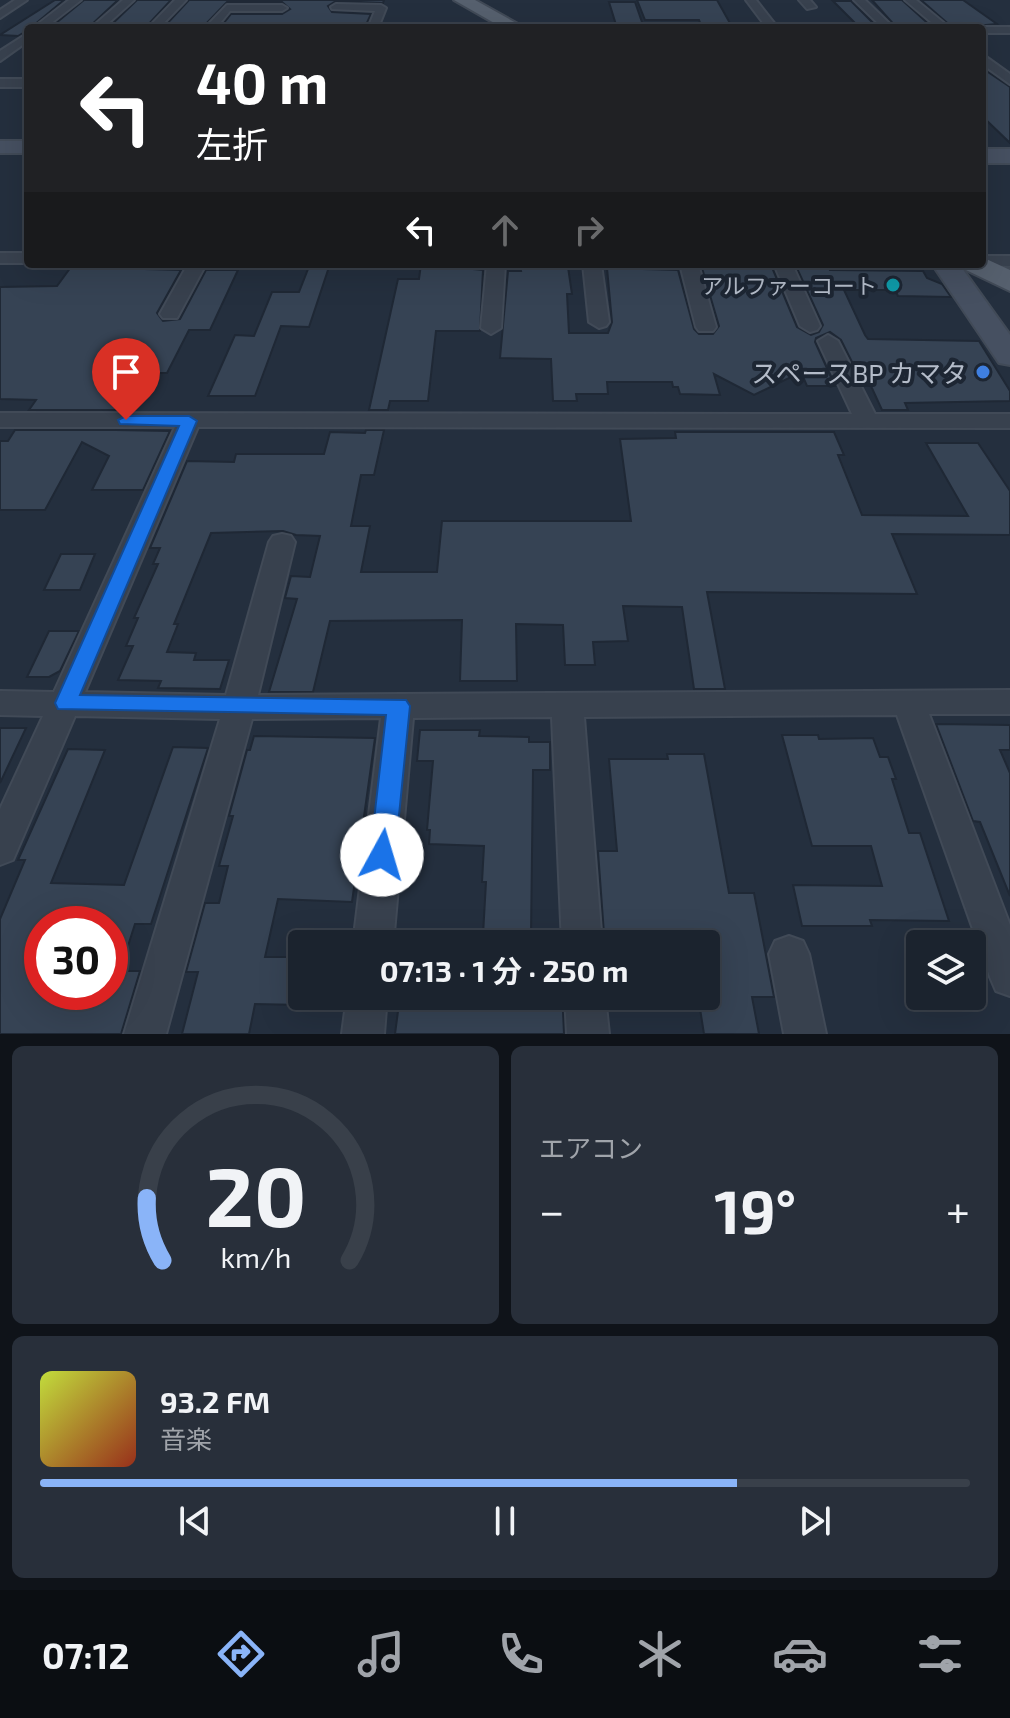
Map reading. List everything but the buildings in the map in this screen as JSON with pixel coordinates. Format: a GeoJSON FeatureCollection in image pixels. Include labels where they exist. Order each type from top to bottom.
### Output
{"type":"FeatureCollection","features":[{"type":"Feature","properties":{"kind":"main road"},"geometry":{"type":"LineString","coordinates":[[462,0],[508,24]]}},
{"type":"Feature","properties":{"kind":"main road"},"geometry":{"type":"LineString","coordinates":[[984,268],[1010,282]]}},
{"type":"Feature","properties":{"kind":"street"},"geometry":{"type":"LineString","coordinates":[[0,15],[22,0]]}},
{"type":"Feature","properties":{"kind":"street"},"geometry":{"type":"LineString","coordinates":[[43,24],[76,0]]}},
{"type":"Feature","properties":{"kind":"street"},"geometry":{"type":"LineString","coordinates":[[101,24],[129,0]]}},
{"type":"Feature","properties":{"kind":"street"},"geometry":{"type":"LineString","coordinates":[[157,24],[181,0]]}},
{"type":"Feature","properties":{"kind":"street"},"geometry":{"type":"LineString","coordinates":[[751,0],[770,24]]}},
{"type":"Feature","properties":{"kind":"street"},"geometry":{"type":"LineString","coordinates":[[859,0],[885,24]]}},
{"type":"Feature","properties":{"kind":"street"},"geometry":{"type":"LineString","coordinates":[[910,0],[940,24]]}},
{"type":"Feature","properties":{"kind":"street"},"geometry":{"type":"LineString","coordinates":[[213,24],[227,8],[281,9]]}},
{"type":"Feature","properties":{"kind":"street"},"geometry":{"type":"LineString","coordinates":[[336,8],[381,8],[375,24]]}},
{"type":"Feature","properties":{"kind":"street"},"geometry":{"type":"LineString","coordinates":[[14,29],[24,29]]}},
{"type":"Feature","properties":{"kind":"street"},"geometry":{"type":"LineString","coordinates":[[986,30],[1008,31]]}},
{"type":"Feature","properties":{"kind":"street"},"geometry":{"type":"LineString","coordinates":[[0,57],[24,39]]}},
{"type":"Feature","properties":{"kind":"street"},"geometry":{"type":"LineString","coordinates":[[986,62],[1005,83]]}},
{"type":"Feature","properties":{"kind":"street"},"geometry":{"type":"LineString","coordinates":[[0,83],[24,83]]}},
{"type":"Feature","properties":{"kind":"street"},"geometry":{"type":"LineString","coordinates":[[986,156],[1010,156]]}},
{"type":"Feature","properties":{"kind":"street"},"geometry":{"type":"LineString","coordinates":[[0,258],[24,258]]}},
{"type":"Feature","properties":{"kind":"street"},"geometry":{"type":"LineString","coordinates":[[986,261],[1010,261]]}},
{"type":"Feature","properties":{"kind":"street"},"geometry":{"type":"LineString","coordinates":[[170,314],[195,268]]}},
{"type":"Feature","properties":{"kind":"street"},"geometry":{"type":"LineString","coordinates":[[491,328],[496,268]]}},
{"type":"Feature","properties":{"kind":"street"},"geometry":{"type":"LineString","coordinates":[[592,268],[599,322]]}},
{"type":"Feature","properties":{"kind":"street"},"geometry":{"type":"LineString","coordinates":[[690,268],[706,327]]}},
{"type":"Feature","properties":{"kind":"street"},"geometry":{"type":"LineString","coordinates":[[785,268],[810,326]]}},
{"type":"Feature","properties":{"kind":"street"},"geometry":{"type":"LineString","coordinates":[[948,268],[1010,356]]}},
{"type":"Feature","properties":{"kind":"street"},"geometry":{"type":"LineString","coordinates":[[828,341],[867,421]]}},
{"type":"Feature","properties":{"kind":"street"},"geometry":{"type":"LineString","coordinates":[[0,420],[1010,421]]}},
{"type":"Feature","properties":{"kind":"street"},"geometry":{"type":"LineString","coordinates":[[0,849],[189,421]]}},
{"type":"Feature","properties":{"kind":"street"},"geometry":{"type":"LineString","coordinates":[[145,1034],[239,707],[282,542]]}},
{"type":"Feature","properties":{"kind":"street"},"geometry":{"type":"LineString","coordinates":[[908,702],[1010,977]]}},
{"type":"Feature","properties":{"kind":"street"},"geometry":{"type":"LineString","coordinates":[[0,703],[239,707],[1010,702]]}},
{"type":"Feature","properties":{"kind":"street"},"geometry":{"type":"LineString","coordinates":[[567,705],[581,930]]}},
{"type":"Feature","properties":{"kind":"street"},"geometry":{"type":"LineString","coordinates":[[374,930],[398,706]]}},
{"type":"Feature","properties":{"kind":"street"},"geometry":{"type":"LineString","coordinates":[[789,954],[805,1034]]}},
{"type":"Feature","properties":{"kind":"street"},"geometry":{"type":"LineString","coordinates":[[363,1034],[366,1010]]}},
{"type":"Feature","properties":{"kind":"street"},"geometry":{"type":"LineString","coordinates":[[586,1010],[588,1034]]}},
{"type":"Feature","properties":{"kind":"place","name":"アルファーコート"},"geometry":{"type":"Point","coordinates":[893,285]}},
{"type":"Feature","properties":{"kind":"place","name":"スペースBP カマタ"},"geometry":{"type":"Point","coordinates":[983,372]}},
{"type":"Feature","properties":{"kind":"route"},"geometry":{"type":"LineString","coordinates":[[126,420],[189,421],[66,703],[239,707],[398,706],[382,855]]}}]}
